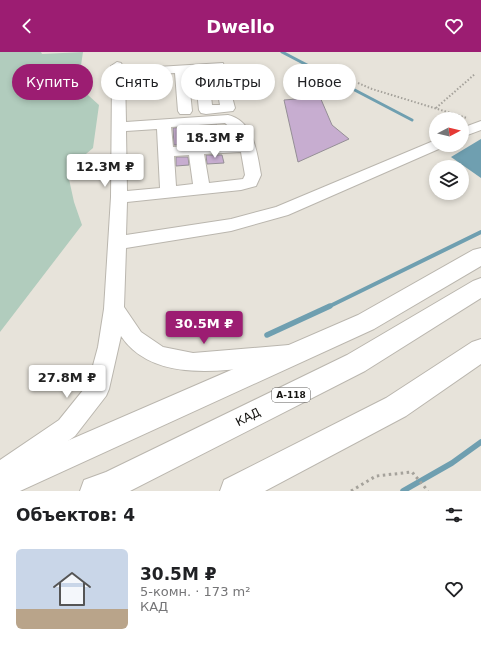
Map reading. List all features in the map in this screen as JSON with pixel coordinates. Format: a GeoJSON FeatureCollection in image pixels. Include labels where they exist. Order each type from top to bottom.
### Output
{"type":"FeatureCollection","features":[{"type":"Feature","properties":{"kind":"main road"},"geometry":{"type":"LineString","coordinates":[[0,484],[299,353],[366,322],[481,256]]}},
{"type":"Feature","properties":{"kind":"main road","name":"КАД"},"geometry":{"type":"LineString","coordinates":[[95,491],[120,481],[356,363],[481,287]]}},
{"type":"Feature","properties":{"kind":"main road"},"geometry":{"type":"LineString","coordinates":[[235,491],[396,407],[481,350]]}},
{"type":"Feature","properties":{"kind":"street"},"geometry":{"type":"LineString","coordinates":[[0,475],[67,428],[98,389],[109,347],[114,309],[119,197],[118,69],[181,69]]}},
{"type":"Feature","properties":{"kind":"street"},"geometry":{"type":"LineString","coordinates":[[184,100],[185,111]]}},
{"type":"Feature","properties":{"kind":"street"},"geometry":{"type":"LineString","coordinates":[[205,100],[206,110]]}},
{"type":"Feature","properties":{"kind":"street"},"geometry":{"type":"LineString","coordinates":[[119,122],[185,111],[228,108],[226,100]]}},
{"type":"Feature","properties":{"kind":"street"},"geometry":{"type":"LineString","coordinates":[[119,122],[164,124],[228,118],[236,122],[242,129],[253,175],[250,182],[241,185],[119,197]]}},
{"type":"Feature","properties":{"kind":"street"},"geometry":{"type":"LineString","coordinates":[[164,124],[168,192]]}},
{"type":"Feature","properties":{"kind":"street"},"geometry":{"type":"LineString","coordinates":[[166,152],[247,146]]}},
{"type":"Feature","properties":{"kind":"street"},"geometry":{"type":"LineString","coordinates":[[118,244],[231,225],[282,211],[429,148]]}},
{"type":"Feature","properties":{"kind":"street"},"geometry":{"type":"LineString","coordinates":[[196,150],[202,189]]}},
{"type":"Feature","properties":{"kind":"street"},"geometry":{"type":"LineString","coordinates":[[114,309],[134,338],[157,355],[193,363],[299,353]]}},
{"type":"Feature","properties":{"kind":"path"},"geometry":{"type":"LineString","coordinates":[[436,108],[475,74]]}},
{"type":"Feature","properties":{"kind":"path"},"geometry":{"type":"LineString","coordinates":[[358,83],[372,89],[477,122]]}},
{"type":"Feature","properties":{"kind":"path"},"geometry":{"type":"LineString","coordinates":[[350,491],[376,476],[412,472],[428,491]]}},
{"type":"Feature","properties":{"kind":"green space"},"geometry":{"type":"Polygon","coordinates":[[[0,52],[41,52],[42,54],[83,52],[81,64],[12,64],[12,100],[93,100],[99,105],[93,148],[67,170],[74,202],[82,225],[0,332],[0,52]]]}},
{"type":"Feature","properties":{"kind":"water"},"geometry":{"type":"Polygon","coordinates":[[[481,139],[481,178],[469,170],[469,160],[455,160],[451,157],[459,152],[469,152],[469,146],[481,139]]]}},
{"type":"Feature","properties":{"kind":"building"},"geometry":{"type":"Polygon","coordinates":[[[284,100],[321,100],[332,125],[349,139],[298,162],[284,100]]]}},
{"type":"Feature","properties":{"kind":"building"},"geometry":{"type":"Polygon","coordinates":[[[217,125],[220,143],[174,145],[173,128],[217,125]]]}},
{"type":"Feature","properties":{"kind":"building"},"geometry":{"type":"Polygon","coordinates":[[[206,155],[222,155],[224,163],[207,164],[206,155]]]}},
{"type":"Feature","properties":{"kind":"building"},"geometry":{"type":"Polygon","coordinates":[[[176,157],[188,157],[189,165],[176,166],[176,157]]]}},
{"type":"Feature","properties":{"kind":"waterway"},"geometry":{"type":"LineString","coordinates":[[282,52],[412,120]]}},
{"type":"Feature","properties":{"kind":"waterway"},"geometry":{"type":"LineString","coordinates":[[328,307],[481,232]]}},
{"type":"Feature","properties":{"kind":"waterway"},"geometry":{"type":"LineString","coordinates":[[267,335],[330,306]]}},
{"type":"Feature","properties":{"kind":"waterway"},"geometry":{"type":"LineString","coordinates":[[403,491],[452,463],[481,442]]}}]}
